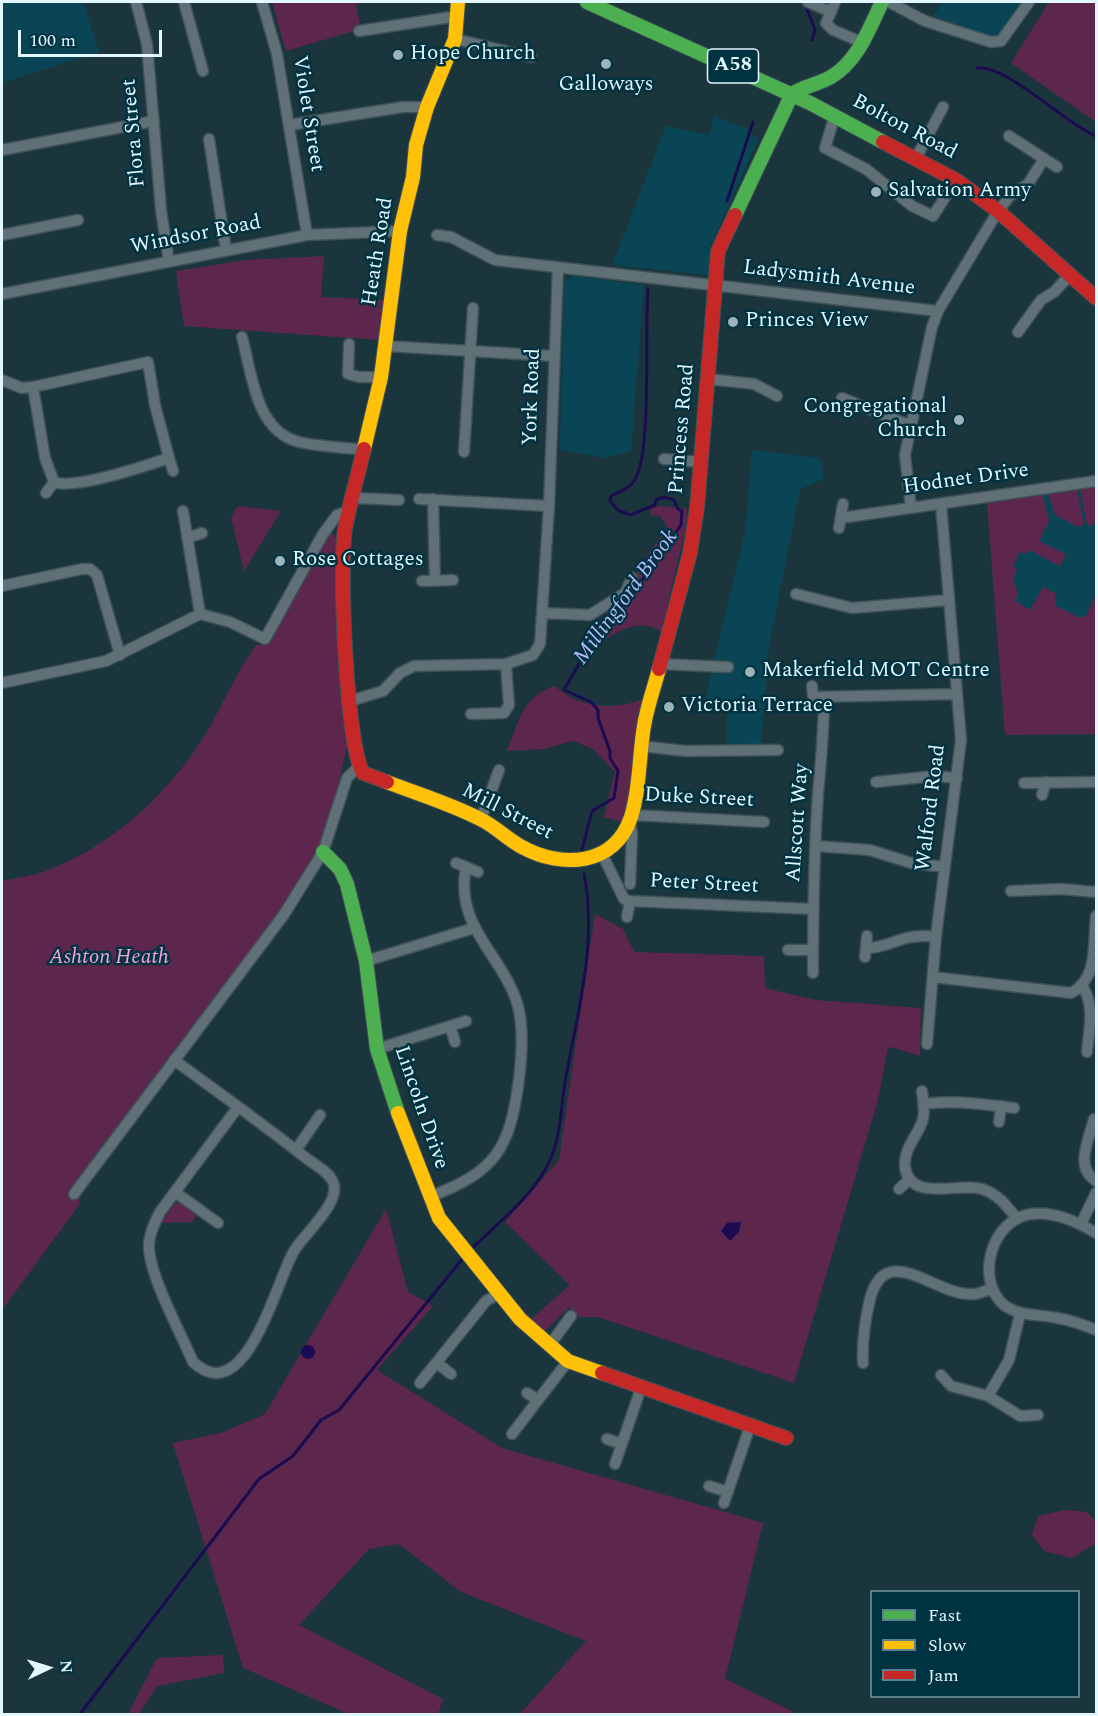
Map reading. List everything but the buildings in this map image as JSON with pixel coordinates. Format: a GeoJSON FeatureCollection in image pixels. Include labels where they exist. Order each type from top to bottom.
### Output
{"type":"FeatureCollection","features":[{"type":"Feature","properties":{"kind":"street","name":"Flora Street"},"geometry":{"type":"LineString","coordinates":[[136,2],[147,44],[161,210],[169,262]]}},
{"type":"Feature","properties":{"kind":"street"},"geometry":{"type":"LineString","coordinates":[[184,2],[203,71]]}},
{"type":"Feature","properties":{"kind":"street","name":"Violet Street"},"geometry":{"type":"LineString","coordinates":[[262,2],[277,54],[307,235]]}},
{"type":"Feature","properties":{"kind":"street","name":"Heath Road"},"geometry":{"type":"LineString","coordinates":[[359,766],[352,735],[343,552],[349,512],[381,377],[400,231],[413,177],[416,145],[427,107],[455,39],[458,2]]}},
{"type":"Feature","properties":{"kind":"street","name":"A58"},"geometry":{"type":"LineString","coordinates":[[587,2],[832,114]]}},
{"type":"Feature","properties":{"kind":"street"},"geometry":{"type":"LineString","coordinates":[[808,2],[833,7],[826,24],[833,30],[861,42]]}},
{"type":"Feature","properties":{"kind":"street"},"geometry":{"type":"LineString","coordinates":[[882,2],[861,42],[826,95],[832,114],[825,148],[867,169],[912,206],[933,216],[956,180]]}},
{"type":"Feature","properties":{"kind":"street"},"geometry":{"type":"LineString","coordinates":[[889,2],[925,21],[991,42],[1001,41],[1029,2]]}},
{"type":"Feature","properties":{"kind":"street"},"geometry":{"type":"LineString","coordinates":[[359,31],[458,16]]}},
{"type":"Feature","properties":{"kind":"street"},"geometry":{"type":"LineString","coordinates":[[455,39],[531,57]]}},
{"type":"Feature","properties":{"kind":"street"},"geometry":{"type":"LineString","coordinates":[[792,94],[834,75],[846,65]]}},
{"type":"Feature","properties":{"kind":"street","name":"Princess Road"},"geometry":{"type":"LineString","coordinates":[[630,884],[633,833],[631,819],[641,746],[690,553],[701,462],[718,251],[792,94]]}},
{"type":"Feature","properties":{"kind":"street"},"geometry":{"type":"LineString","coordinates":[[289,125],[403,107],[427,107]]}},
{"type":"Feature","properties":{"kind":"street"},"geometry":{"type":"LineString","coordinates":[[916,158],[943,107]]}},
{"type":"Feature","properties":{"kind":"street","name":"Bolton Road"},"geometry":{"type":"LineString","coordinates":[[832,114],[956,180],[998,211],[1096,298]]}},
{"type":"Feature","properties":{"kind":"street"},"geometry":{"type":"LineString","coordinates":[[2,150],[154,121]]}},
{"type":"Feature","properties":{"kind":"street"},"geometry":{"type":"LineString","coordinates":[[1008,136],[1057,166]]}},
{"type":"Feature","properties":{"kind":"street"},"geometry":{"type":"LineString","coordinates":[[209,139],[226,250]]}},
{"type":"Feature","properties":{"kind":"street"},"geometry":{"type":"LineString","coordinates":[[911,508],[905,455],[932,327],[938,311],[998,211],[1010,196],[1028,184],[1044,159]]}},
{"type":"Feature","properties":{"kind":"street"},"geometry":{"type":"LineString","coordinates":[[2,235],[78,220]]}},
{"type":"Feature","properties":{"kind":"street","name":"Windsor Road"},"geometry":{"type":"LineString","coordinates":[[2,294],[307,235],[400,231]]}},
{"type":"Feature","properties":{"kind":"street"},"geometry":{"type":"LineString","coordinates":[[437,235],[451,237],[495,260],[715,285]]}},
{"type":"Feature","properties":{"kind":"street","name":"York Road"},"geometry":{"type":"LineString","coordinates":[[350,701],[383,691],[400,673],[414,666],[506,664],[533,655],[540,644],[549,506],[558,267]]}},
{"type":"Feature","properties":{"kind":"street"},"geometry":{"type":"LineString","coordinates":[[1018,332],[1041,300],[1054,292],[1070,275]]}},
{"type":"Feature","properties":{"kind":"street","name":"Ladysmith Avenue"},"geometry":{"type":"LineString","coordinates":[[715,285],[938,311]]}},
{"type":"Feature","properties":{"kind":"street"},"geometry":{"type":"LineString","coordinates":[[464,452],[473,308]]}},
{"type":"Feature","properties":{"kind":"street"},"geometry":{"type":"LineString","coordinates":[[242,337],[263,414],[271,426],[298,442],[365,450]]}},
{"type":"Feature","properties":{"kind":"street"},"geometry":{"type":"LineString","coordinates":[[349,344],[348,374],[359,377],[381,377]]}},
{"type":"Feature","properties":{"kind":"street"},"geometry":{"type":"LineString","coordinates":[[386,346],[554,357]]}},
{"type":"Feature","properties":{"kind":"street"},"geometry":{"type":"LineString","coordinates":[[2,380],[22,388],[33,387],[160,360]]}},
{"type":"Feature","properties":{"kind":"street"},"geometry":{"type":"LineString","coordinates":[[148,362],[154,405],[173,471]]}},
{"type":"Feature","properties":{"kind":"street"},"geometry":{"type":"LineString","coordinates":[[708,379],[754,384],[777,396]]}},
{"type":"Feature","properties":{"kind":"street"},"geometry":{"type":"LineString","coordinates":[[33,387],[45,458],[54,482]]}},
{"type":"Feature","properties":{"kind":"street"},"geometry":{"type":"LineString","coordinates":[[842,398],[911,426]]}},
{"type":"Feature","properties":{"kind":"street"},"geometry":{"type":"LineString","coordinates":[[54,482],[72,484],[137,469],[169,458]]}},
{"type":"Feature","properties":{"kind":"street"},"geometry":{"type":"LineString","coordinates":[[664,459],[701,462]]}},
{"type":"Feature","properties":{"kind":"street","name":"Hodnet Drive"},"geometry":{"type":"LineString","coordinates":[[843,504],[840,523],[911,508],[1096,481]]}},
{"type":"Feature","properties":{"kind":"street"},"geometry":{"type":"LineString","coordinates":[[46,493],[54,482]]}},
{"type":"Feature","properties":{"kind":"street"},"geometry":{"type":"LineString","coordinates":[[354,498],[399,500]]}},
{"type":"Feature","properties":{"kind":"street"},"geometry":{"type":"LineString","coordinates":[[419,499],[549,506]]}},
{"type":"Feature","properties":{"kind":"street"},"geometry":{"type":"LineString","coordinates":[[433,499],[435,581]]}},
{"type":"Feature","properties":{"kind":"street","name":"Walford Road"},"geometry":{"type":"LineString","coordinates":[[927,1044],[936,936],[961,740],[941,504]]}},
{"type":"Feature","properties":{"kind":"street"},"geometry":{"type":"LineString","coordinates":[[183,511],[200,614]]}},
{"type":"Feature","properties":{"kind":"street"},"geometry":{"type":"LineString","coordinates":[[2,683],[106,661],[200,614],[230,622],[265,639],[323,534],[337,515],[349,512]]}},
{"type":"Feature","properties":{"kind":"street"},"geometry":{"type":"LineString","coordinates":[[187,538],[202,533]]}},
{"type":"Feature","properties":{"kind":"street"},"geometry":{"type":"LineString","coordinates":[[2,586],[90,569],[97,575],[120,655]]}},
{"type":"Feature","properties":{"kind":"street"},"geometry":{"type":"LineString","coordinates":[[542,613],[590,615],[625,592],[632,578]]}},
{"type":"Feature","properties":{"kind":"street"},"geometry":{"type":"LineString","coordinates":[[422,581],[453,580]]}},
{"type":"Feature","properties":{"kind":"street"},"geometry":{"type":"LineString","coordinates":[[796,594],[852,608],[949,600]]}},
{"type":"Feature","properties":{"kind":"street"},"geometry":{"type":"LineString","coordinates":[[471,714],[504,713],[509,705],[506,664]]}},
{"type":"Feature","properties":{"kind":"street"},"geometry":{"type":"LineString","coordinates":[[660,664],[728,667]]}},
{"type":"Feature","properties":{"kind":"street"},"geometry":{"type":"LineString","coordinates":[[812,687],[813,697],[824,698],[956,694]]}},
{"type":"Feature","properties":{"kind":"street","name":"Allscott Way"},"geometry":{"type":"LineString","coordinates":[[813,973],[813,909],[824,740],[824,698]]}},
{"type":"Feature","properties":{"kind":"street"},"geometry":{"type":"LineString","coordinates":[[641,746],[685,750],[778,750]]}},
{"type":"Feature","properties":{"kind":"street"},"geometry":{"type":"LineString","coordinates":[[74,1194],[283,916],[323,852],[346,778],[359,766]]}},
{"type":"Feature","properties":{"kind":"street","name":"Mill Street"},"geometry":{"type":"LineString","coordinates":[[359,766],[363,772],[372,777],[481,819],[522,847],[549,858],[582,859],[602,854]]}},
{"type":"Feature","properties":{"kind":"street"},"geometry":{"type":"LineString","coordinates":[[481,819],[500,770]]}},
{"type":"Feature","properties":{"kind":"street"},"geometry":{"type":"LineString","coordinates":[[885,794],[880,782],[934,777],[957,778]]}},
{"type":"Feature","properties":{"kind":"street"},"geometry":{"type":"LineString","coordinates":[[1042,795],[1046,782]]}},
{"type":"Feature","properties":{"kind":"street"},"geometry":{"type":"LineString","coordinates":[[1024,783],[1096,782]]}},
{"type":"Feature","properties":{"kind":"street"},"geometry":{"type":"LineString","coordinates":[[602,854],[618,843],[631,819]]}},
{"type":"Feature","properties":{"kind":"street","name":"Duke Street"},"geometry":{"type":"LineString","coordinates":[[631,819],[764,822]]}},
{"type":"Feature","properties":{"kind":"street"},"geometry":{"type":"LineString","coordinates":[[816,846],[870,850],[910,863],[945,867]]}},
{"type":"Feature","properties":{"kind":"street","name":"Lincoln Drive"},"geometry":{"type":"LineString","coordinates":[[323,852],[340,869],[347,884],[366,961],[377,1049],[429,1197],[439,1218],[466,1253],[520,1319],[568,1361],[786,1438]]}},
{"type":"Feature","properties":{"kind":"street","name":"Peter Street"},"geometry":{"type":"LineString","coordinates":[[602,854],[624,899],[630,901],[813,909]]}},
{"type":"Feature","properties":{"kind":"street"},"geometry":{"type":"LineString","coordinates":[[429,1197],[455,1187],[488,1164],[500,1151],[510,1129],[514,1112],[522,1032],[517,1004],[474,928],[464,899],[461,865],[478,872]]}},
{"type":"Feature","properties":{"kind":"street"},"geometry":{"type":"LineString","coordinates":[[1031,891],[1033,878]]}},
{"type":"Feature","properties":{"kind":"street"},"geometry":{"type":"LineString","coordinates":[[1011,891],[1060,889],[1096,892]]}},
{"type":"Feature","properties":{"kind":"street","name":"Peter Street"},"geometry":{"type":"LineString","coordinates":[[627,917],[630,901]]}},
{"type":"Feature","properties":{"kind":"street"},"geometry":{"type":"LineString","coordinates":[[933,977],[1063,994],[1083,987],[1093,967],[1096,916]]}},
{"type":"Feature","properties":{"kind":"street"},"geometry":{"type":"LineString","coordinates":[[366,961],[474,928]]}},
{"type":"Feature","properties":{"kind":"street"},"geometry":{"type":"LineString","coordinates":[[867,936],[866,952],[888,946],[900,939],[936,936]]}},
{"type":"Feature","properties":{"kind":"street"},"geometry":{"type":"LineString","coordinates":[[788,950],[813,950]]}},
{"type":"Feature","properties":{"kind":"street"},"geometry":{"type":"LineString","coordinates":[[1083,987],[1090,999],[1091,1009],[1087,1052]]}},
{"type":"Feature","properties":{"kind":"street"},"geometry":{"type":"LineString","coordinates":[[377,1049],[466,1021]]}},
{"type":"Feature","properties":{"kind":"street"},"geometry":{"type":"LineString","coordinates":[[450,1026],[455,1042]]}},
{"type":"Feature","properties":{"kind":"street"},"geometry":{"type":"LineString","coordinates":[[174,1060],[238,1107],[296,1150],[327,1174],[333,1182],[335,1193],[329,1207],[295,1250],[248,1353],[227,1372],[216,1374],[201,1370],[193,1362],[151,1264],[149,1244],[153,1227],[175,1192],[238,1107]]}},
{"type":"Feature","properties":{"kind":"street"},"geometry":{"type":"LineString","coordinates":[[922,1091],[923,1120],[906,1158],[905,1168],[910,1179],[927,1189],[981,1188],[1003,1202],[1017,1219]]}},
{"type":"Feature","properties":{"kind":"street"},"geometry":{"type":"LineString","coordinates":[[923,1104],[947,1101],[1014,1108]]}},
{"type":"Feature","properties":{"kind":"street"},"geometry":{"type":"LineString","coordinates":[[999,1122],[1001,1106]]}},
{"type":"Feature","properties":{"kind":"street"},"geometry":{"type":"LineString","coordinates":[[296,1150],[320,1115]]}},
{"type":"Feature","properties":{"kind":"street"},"geometry":{"type":"LineString","coordinates":[[1094,1126],[1083,1161],[1084,1169],[1096,1181]]}},
{"type":"Feature","properties":{"kind":"street"},"geometry":{"type":"LineString","coordinates":[[899,1189],[910,1179]]}},
{"type":"Feature","properties":{"kind":"street"},"geometry":{"type":"LineString","coordinates":[[175,1192],[218,1223]]}},
{"type":"Feature","properties":{"kind":"street"},"geometry":{"type":"LineString","coordinates":[[1081,1224],[1096,1192]]}},
{"type":"Feature","properties":{"kind":"street"},"geometry":{"type":"LineString","coordinates":[[1096,1233],[1081,1224],[1050,1214],[1031,1214],[1017,1219],[1001,1233],[991,1253],[988,1272],[992,1289],[1004,1304],[1020,1314],[1057,1318],[1096,1330]]}},
{"type":"Feature","properties":{"kind":"street"},"geometry":{"type":"LineString","coordinates":[[863,1363],[858,1348],[866,1313],[874,1283],[884,1274],[898,1272],[914,1275],[954,1291],[974,1294],[992,1289]]}},
{"type":"Feature","properties":{"kind":"street"},"geometry":{"type":"LineString","coordinates":[[420,1383],[486,1301],[500,1293]]}},
{"type":"Feature","properties":{"kind":"street"},"geometry":{"type":"LineString","coordinates":[[988,1396],[1009,1360],[1020,1314]]}},
{"type":"Feature","properties":{"kind":"street"},"geometry":{"type":"LineString","coordinates":[[549,1346],[571,1316]]}},
{"type":"Feature","properties":{"kind":"street"},"geometry":{"type":"LineString","coordinates":[[512,1434],[568,1361]]}},
{"type":"Feature","properties":{"kind":"street"},"geometry":{"type":"LineString","coordinates":[[437,1363],[451,1374]]}},
{"type":"Feature","properties":{"kind":"street"},"geometry":{"type":"LineString","coordinates":[[941,1375],[951,1386],[988,1396],[1020,1416],[1038,1415]]}},
{"type":"Feature","properties":{"kind":"street"},"geometry":{"type":"LineString","coordinates":[[615,1464],[641,1388]]}},
{"type":"Feature","properties":{"kind":"street"},"geometry":{"type":"LineString","coordinates":[[527,1393],[538,1400]]}},
{"type":"Feature","properties":{"kind":"street"},"geometry":{"type":"LineString","coordinates":[[724,1503],[750,1426]]}},
{"type":"Feature","properties":{"kind":"street"},"geometry":{"type":"LineString","coordinates":[[607,1439],[622,1444]]}},
{"type":"Feature","properties":{"kind":"street"},"geometry":{"type":"LineString","coordinates":[[710,1486],[728,1492]]}},
{"type":"Feature","properties":{"kind":"shaded area"},"geometry":{"type":"Polygon","coordinates":[[[2,2],[83,2],[99,52],[2,83],[2,2]]]}},
{"type":"Feature","properties":{"kind":"shaded area"},"geometry":{"type":"Polygon","coordinates":[[[942,2],[1035,2],[1008,42],[934,16],[942,2]]]}},
{"type":"Feature","properties":{"kind":"shaded area"},"geometry":{"type":"Polygon","coordinates":[[[715,116],[753,131],[751,135],[759,138],[710,247],[708,275],[612,265],[666,126],[709,135],[715,116]]]}},
{"type":"Feature","properties":{"kind":"shaded area"},"geometry":{"type":"Polygon","coordinates":[[[573,276],[644,285],[631,451],[605,458],[560,450],[564,282],[573,276]]]}},
{"type":"Feature","properties":{"kind":"shaded area"},"geometry":{"type":"Polygon","coordinates":[[[752,450],[820,458],[824,479],[800,489],[769,647],[761,747],[727,746],[727,710],[703,708],[745,532],[752,450]]]}},
{"type":"Feature","properties":{"kind":"shaded area"},"geometry":{"type":"Polygon","coordinates":[[[1096,487],[1096,734],[1005,735],[987,503],[1096,487]]]}},
{"type":"Feature","properties":{"kind":"shaded area"},"geometry":{"type":"Polygon","coordinates":[[[741,1222],[739,1232],[730,1241],[721,1231],[727,1223],[741,1222]]]}},
{"type":"Feature","properties":{"kind":"shaded area"},"geometry":{"type":"Polygon","coordinates":[[[308,1345],[313,1347],[315,1352],[313,1357],[308,1359],[303,1357],[301,1352],[303,1347],[308,1345]]]}},
{"type":"Feature","properties":{"kind":"green space"},"geometry":{"type":"Polygon","coordinates":[[[272,2],[367,2],[356,4],[361,29],[286,51],[272,2]]]}},
{"type":"Feature","properties":{"kind":"green space"},"geometry":{"type":"Polygon","coordinates":[[[1049,2],[1096,2],[1096,122],[1011,63],[1049,2]]]}},
{"type":"Feature","properties":{"kind":"green space"},"geometry":{"type":"Polygon","coordinates":[[[324,256],[321,297],[385,300],[380,340],[184,326],[176,271],[246,260],[324,256]]]}},
{"type":"Feature","properties":{"kind":"green space"},"geometry":{"type":"Polygon","coordinates":[[[1096,487],[1096,525],[1092,523],[1090,527],[1087,525],[1080,490],[1096,487]]]}},
{"type":"Feature","properties":{"kind":"green space"},"geometry":{"type":"Polygon","coordinates":[[[1077,490],[1084,524],[1078,527],[1055,515],[1048,494],[1077,490]]]}},
{"type":"Feature","properties":{"kind":"green space"},"geometry":{"type":"Polygon","coordinates":[[[1043,495],[1049,521],[1039,541],[1066,554],[1060,566],[1029,550],[1026,554],[1020,552],[1013,566],[1017,569],[1013,579],[1018,594],[1015,601],[1030,610],[1043,587],[1055,593],[1056,606],[1080,618],[1086,616],[1096,594],[1096,734],[1005,735],[987,503],[1043,495]]]}},
{"type":"Feature","properties":{"kind":"green space"},"geometry":{"type":"Polygon","coordinates":[[[238,506],[281,511],[244,571],[231,517],[238,506]]]}},
{"type":"Feature","properties":{"kind":"green space"},"geometry":{"type":"Polygon","coordinates":[[[660,506],[687,509],[686,527],[661,631],[653,627],[637,626],[599,643],[583,638],[631,588],[640,565],[668,527],[660,516],[650,515],[652,508],[660,506]]]}},
{"type":"Feature","properties":{"kind":"green space","name":"Ashton Heath"},"geometry":{"type":"Polygon","coordinates":[[[332,533],[338,540],[347,746],[330,820],[317,854],[264,933],[167,1059],[81,1181],[79,1205],[2,1310],[2,881],[41,873],[71,860],[119,830],[161,792],[180,771],[211,725],[256,645],[266,645],[327,535],[332,533]]]}},
{"type":"Feature","properties":{"kind":"green space"},"geometry":{"type":"Polygon","coordinates":[[[555,686],[575,699],[598,706],[622,705],[645,698],[626,823],[604,817],[615,772],[593,749],[573,741],[543,749],[507,751],[528,703],[544,690],[555,686]]]}},
{"type":"Feature","properties":{"kind":"green space"},"geometry":{"type":"Polygon","coordinates":[[[595,914],[623,929],[634,952],[764,956],[765,988],[815,1000],[921,1008],[920,1056],[888,1048],[878,1100],[794,1383],[598,1317],[579,1317],[569,1307],[544,1332],[531,1319],[570,1285],[505,1222],[559,1160],[595,914]]]}},
{"type":"Feature","properties":{"kind":"green space"},"geometry":{"type":"Polygon","coordinates":[[[181,1201],[197,1214],[192,1222],[161,1223],[174,1204],[181,1201]]]}},
{"type":"Feature","properties":{"kind":"green space"},"geometry":{"type":"Polygon","coordinates":[[[386,1209],[408,1292],[433,1306],[377,1370],[502,1448],[763,1523],[725,1679],[794,1712],[793,1714],[520,1714],[586,1641],[461,1592],[399,1544],[369,1549],[299,1625],[443,1699],[438,1714],[349,1714],[243,1668],[173,1443],[221,1433],[265,1414],[386,1209]]]}},
{"type":"Feature","properties":{"kind":"green space"},"geometry":{"type":"Polygon","coordinates":[[[1065,1510],[1087,1512],[1096,1522],[1096,1543],[1072,1558],[1044,1551],[1032,1535],[1038,1516],[1065,1510]]]}},
{"type":"Feature","properties":{"kind":"green space"},"geometry":{"type":"Polygon","coordinates":[[[223,1655],[224,1673],[157,1686],[139,1714],[128,1714],[157,1658],[223,1655]]]}},
{"type":"Feature","properties":{"kind":"waterway","name":"Millingford Brook"},"geometry":{"type":"LineString","coordinates":[[806,6],[815,30],[812,40]]}},
{"type":"Feature","properties":{"kind":"waterway"},"geometry":{"type":"LineString","coordinates":[[977,68],[989,69],[1004,75],[1096,136]]}},
{"type":"Feature","properties":{"kind":"waterway","name":"Millingford Brook"},"geometry":{"type":"LineString","coordinates":[[727,201],[753,122]]}},
{"type":"Feature","properties":{"kind":"waterway","name":"Millingford Brook"},"geometry":{"type":"LineString","coordinates":[[626,594],[632,594],[681,525],[682,511],[678,509],[674,500],[664,497],[656,500],[655,505],[630,515],[618,510],[610,501],[611,496],[634,481],[644,445],[648,289]]}},
{"type":"Feature","properties":{"kind":"waterway","name":"Millingford Brook"},"geometry":{"type":"LineString","coordinates":[[582,850],[592,811],[614,798],[618,771],[610,758],[610,751],[598,718],[598,710],[591,702],[564,690],[590,645],[604,631],[623,599]]}},
{"type":"Feature","properties":{"kind":"waterway","name":"Millingford Brook"},"geometry":{"type":"LineString","coordinates":[[470,1250],[504,1219],[536,1184],[554,1149],[587,952],[589,926],[584,874]]}},
{"type":"Feature","properties":{"kind":"waterway"},"geometry":{"type":"LineString","coordinates":[[80,1714],[259,1479],[293,1456],[321,1420],[339,1410],[464,1257]]}},
{"type":"Feature","properties":{"kind":"traffic: fast"},"geometry":{"type":"LineString","coordinates":[[587,2],[810,103],[883,142]]}},
{"type":"Feature","properties":{"kind":"traffic: fast"},"geometry":{"type":"LineString","coordinates":[[792,94],[831,77],[849,62],[862,44],[882,2]]}},
{"type":"Feature","properties":{"kind":"traffic: fast"},"geometry":{"type":"LineString","coordinates":[[735,215],[792,94]]}},
{"type":"Feature","properties":{"kind":"traffic: fast"},"geometry":{"type":"LineString","coordinates":[[323,852],[340,869],[347,884],[366,961],[377,1049],[398,1113]]}},
{"type":"Feature","properties":{"kind":"traffic: slow"},"geometry":{"type":"LineString","coordinates":[[364,449],[381,377],[400,231],[413,177],[416,145],[427,107],[455,39],[458,2]]}},
{"type":"Feature","properties":{"kind":"traffic: slow"},"geometry":{"type":"LineString","coordinates":[[387,782],[469,814],[491,825],[522,847],[538,854],[570,860],[586,859],[600,854],[613,845],[623,833],[631,817],[636,795],[645,719],[659,669]]}},
{"type":"Feature","properties":{"kind":"traffic: slow"},"geometry":{"type":"LineString","coordinates":[[398,1113],[439,1218],[520,1319],[568,1361],[602,1373]]}},
{"type":"Feature","properties":{"kind":"traffic: jam"},"geometry":{"type":"LineString","coordinates":[[883,142],[956,180],[998,211],[1096,298]]}},
{"type":"Feature","properties":{"kind":"traffic: jam"},"geometry":{"type":"LineString","coordinates":[[659,669],[690,553],[697,508],[718,251],[735,215]]}},
{"type":"Feature","properties":{"kind":"traffic: jam"},"geometry":{"type":"LineString","coordinates":[[364,449],[345,529],[343,549],[345,654],[357,755],[363,773],[387,782]]}},
{"type":"Feature","properties":{"kind":"traffic: jam"},"geometry":{"type":"LineString","coordinates":[[602,1373],[786,1438]]}},
{"type":"Feature","properties":{"kind":"place","name":"Hope Church"},"geometry":{"type":"Point","coordinates":[398,55]}},
{"type":"Feature","properties":{"kind":"place","name":"Galloways"},"geometry":{"type":"Point","coordinates":[606,64]}},
{"type":"Feature","properties":{"kind":"place","name":"Salvation Army"},"geometry":{"type":"Point","coordinates":[876,192]}},
{"type":"Feature","properties":{"kind":"place","name":"Princes View"},"geometry":{"type":"Point","coordinates":[733,322]}},
{"type":"Feature","properties":{"kind":"place","name":"Congregational Church"},"geometry":{"type":"Point","coordinates":[959,420]}},
{"type":"Feature","properties":{"kind":"place","name":"Rose Cottages"},"geometry":{"type":"Point","coordinates":[280,561]}},
{"type":"Feature","properties":{"kind":"place","name":"Makerfield MOT Centre"},"geometry":{"type":"Point","coordinates":[750,672]}},
{"type":"Feature","properties":{"kind":"place","name":"Victoria Terrace"},"geometry":{"type":"Point","coordinates":[669,707]}}]}
